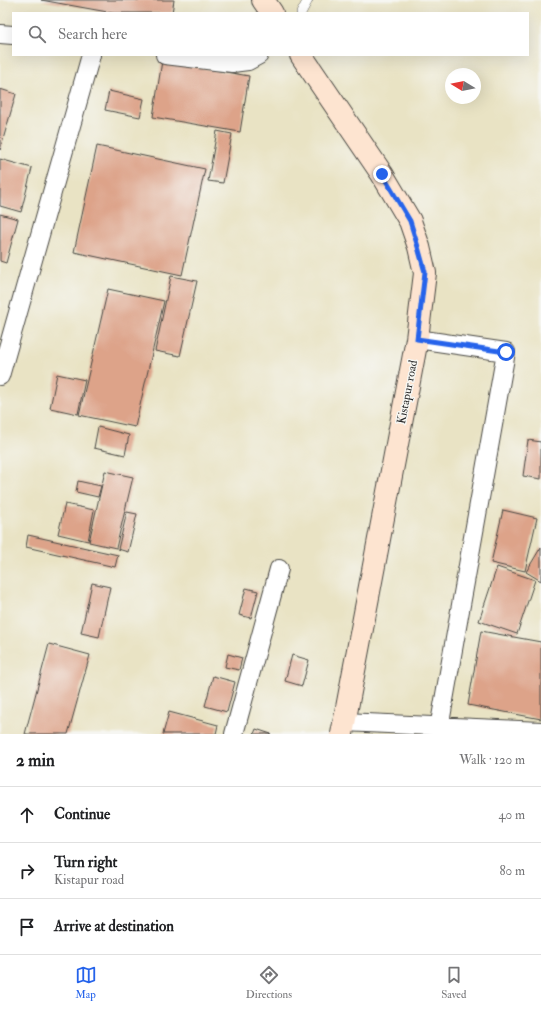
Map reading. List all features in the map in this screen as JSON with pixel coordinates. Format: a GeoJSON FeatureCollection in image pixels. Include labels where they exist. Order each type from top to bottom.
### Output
{"type":"FeatureCollection","features":[{"type":"Feature","properties":{"kind":"main road"},"geometry":{"type":"LineString","coordinates":[[263,0],[271,12]]}},
{"type":"Feature","properties":{"kind":"main road","name":"Kistapur road"},"geometry":{"type":"LineString","coordinates":[[302,56],[382,174],[410,221],[425,272],[417,339],[343,728]]}},
{"type":"Feature","properties":{"kind":"street"},"geometry":{"type":"LineString","coordinates":[[0,34],[12,35]]}},
{"type":"Feature","properties":{"kind":"street"},"geometry":{"type":"LineString","coordinates":[[0,376],[90,56]]}},
{"type":"Feature","properties":{"kind":"street"},"geometry":{"type":"LineString","coordinates":[[173,56],[232,63],[248,61],[257,56]]}},
{"type":"Feature","properties":{"kind":"street"},"geometry":{"type":"LineString","coordinates":[[417,339],[506,352],[438,731]]}},
{"type":"Feature","properties":{"kind":"street"},"geometry":{"type":"LineString","coordinates":[[234,734],[279,569]]}},
{"type":"Feature","properties":{"kind":"street"},"geometry":{"type":"LineString","coordinates":[[343,728],[438,731],[541,731]]}},
{"type":"Feature","properties":{"kind":"lane"},"geometry":{"type":"LineString","coordinates":[[302,12],[308,0]]}},
{"type":"Feature","properties":{"kind":"building"},"geometry":{"type":"Polygon","coordinates":[[[41,0],[174,0],[172,12],[107,12],[41,0]]]}},
{"type":"Feature","properties":{"kind":"building"},"geometry":{"type":"Polygon","coordinates":[[[162,61],[249,76],[240,132],[153,117],[162,61]]]}},
{"type":"Feature","properties":{"kind":"building"},"geometry":{"type":"Polygon","coordinates":[[[0,89],[16,94],[0,150],[0,89]]]}},
{"type":"Feature","properties":{"kind":"building"},"geometry":{"type":"Polygon","coordinates":[[[109,91],[144,99],[140,117],[105,110],[109,91]]]}},
{"type":"Feature","properties":{"kind":"building"},"geometry":{"type":"Polygon","coordinates":[[[217,131],[232,134],[223,183],[208,181],[217,131]]]}},
{"type":"Feature","properties":{"kind":"building"},"geometry":{"type":"Polygon","coordinates":[[[97,146],[205,169],[182,275],[74,252],[97,146]]]}},
{"type":"Feature","properties":{"kind":"building"},"geometry":{"type":"Polygon","coordinates":[[[0,159],[32,168],[21,212],[0,206],[0,159]]]}},
{"type":"Feature","properties":{"kind":"building"},"geometry":{"type":"Polygon","coordinates":[[[0,214],[18,219],[6,263],[0,261],[0,214]]]}},
{"type":"Feature","properties":{"kind":"building"},"geometry":{"type":"Polygon","coordinates":[[[171,276],[197,281],[180,356],[155,351],[171,276]]]}},
{"type":"Feature","properties":{"kind":"building"},"geometry":{"type":"Polygon","coordinates":[[[108,289],[164,301],[135,427],[79,415],[108,289]]]}},
{"type":"Feature","properties":{"kind":"building"},"geometry":{"type":"Polygon","coordinates":[[[57,374],[85,380],[78,414],[50,408],[57,374]]]}},
{"type":"Feature","properties":{"kind":"building"},"geometry":{"type":"Polygon","coordinates":[[[98,427],[129,435],[125,455],[94,448],[98,427]]]}},
{"type":"Feature","properties":{"kind":"building"},"geometry":{"type":"Polygon","coordinates":[[[528,440],[541,442],[541,479],[523,476],[528,440]]]}},
{"type":"Feature","properties":{"kind":"building"},"geometry":{"type":"Polygon","coordinates":[[[105,471],[133,477],[116,548],[89,542],[105,471]]]}},
{"type":"Feature","properties":{"kind":"building"},"geometry":{"type":"Polygon","coordinates":[[[78,481],[101,486],[98,497],[76,492],[78,481]]]}},
{"type":"Feature","properties":{"kind":"building"},"geometry":{"type":"Polygon","coordinates":[[[65,504],[94,510],[88,541],[58,534],[65,504]]]}},
{"type":"Feature","properties":{"kind":"building"},"geometry":{"type":"Polygon","coordinates":[[[503,510],[537,518],[525,571],[491,563],[503,510]]]}},
{"type":"Feature","properties":{"kind":"building"},"geometry":{"type":"Polygon","coordinates":[[[127,512],[137,514],[128,552],[118,549],[127,512]]]}},
{"type":"Feature","properties":{"kind":"building"},"geometry":{"type":"Polygon","coordinates":[[[28,535],[118,555],[115,567],[26,547],[28,535]]]}},
{"type":"Feature","properties":{"kind":"building"},"geometry":{"type":"Polygon","coordinates":[[[541,547],[541,581],[526,572],[541,547]]]}},
{"type":"Feature","properties":{"kind":"building"},"geometry":{"type":"Polygon","coordinates":[[[497,567],[535,580],[517,634],[479,621],[497,567]]]}},
{"type":"Feature","properties":{"kind":"building"},"geometry":{"type":"Polygon","coordinates":[[[92,583],[110,587],[99,637],[81,633],[92,583]]]}},
{"type":"Feature","properties":{"kind":"building"},"geometry":{"type":"Polygon","coordinates":[[[246,588],[258,591],[251,618],[239,615],[246,588]]]}},
{"type":"Feature","properties":{"kind":"building"},"geometry":{"type":"Polygon","coordinates":[[[481,631],[541,642],[541,719],[468,705],[481,631]]]}},
{"type":"Feature","properties":{"kind":"building"},"geometry":{"type":"Polygon","coordinates":[[[49,644],[90,655],[68,734],[25,734],[49,644]]]}},
{"type":"Feature","properties":{"kind":"building"},"geometry":{"type":"Polygon","coordinates":[[[228,654],[242,658],[239,670],[225,667],[228,654]]]}},
{"type":"Feature","properties":{"kind":"building"},"geometry":{"type":"Polygon","coordinates":[[[292,655],[309,660],[302,686],[285,681],[292,655]]]}},
{"type":"Feature","properties":{"kind":"building"},"geometry":{"type":"Polygon","coordinates":[[[213,676],[235,682],[227,712],[205,706],[213,676]]]}},
{"type":"Feature","properties":{"kind":"building"},"geometry":{"type":"Polygon","coordinates":[[[169,712],[218,725],[216,734],[163,734],[169,712]]]}},
{"type":"Feature","properties":{"kind":"building"},"geometry":{"type":"Polygon","coordinates":[[[256,729],[271,734],[254,734],[256,729]]]}},
{"type":"Feature","properties":{"kind":"route"},"geometry":{"type":"LineString","coordinates":[[382,174],[410,221],[425,272],[417,339],[506,352]]}}]}
